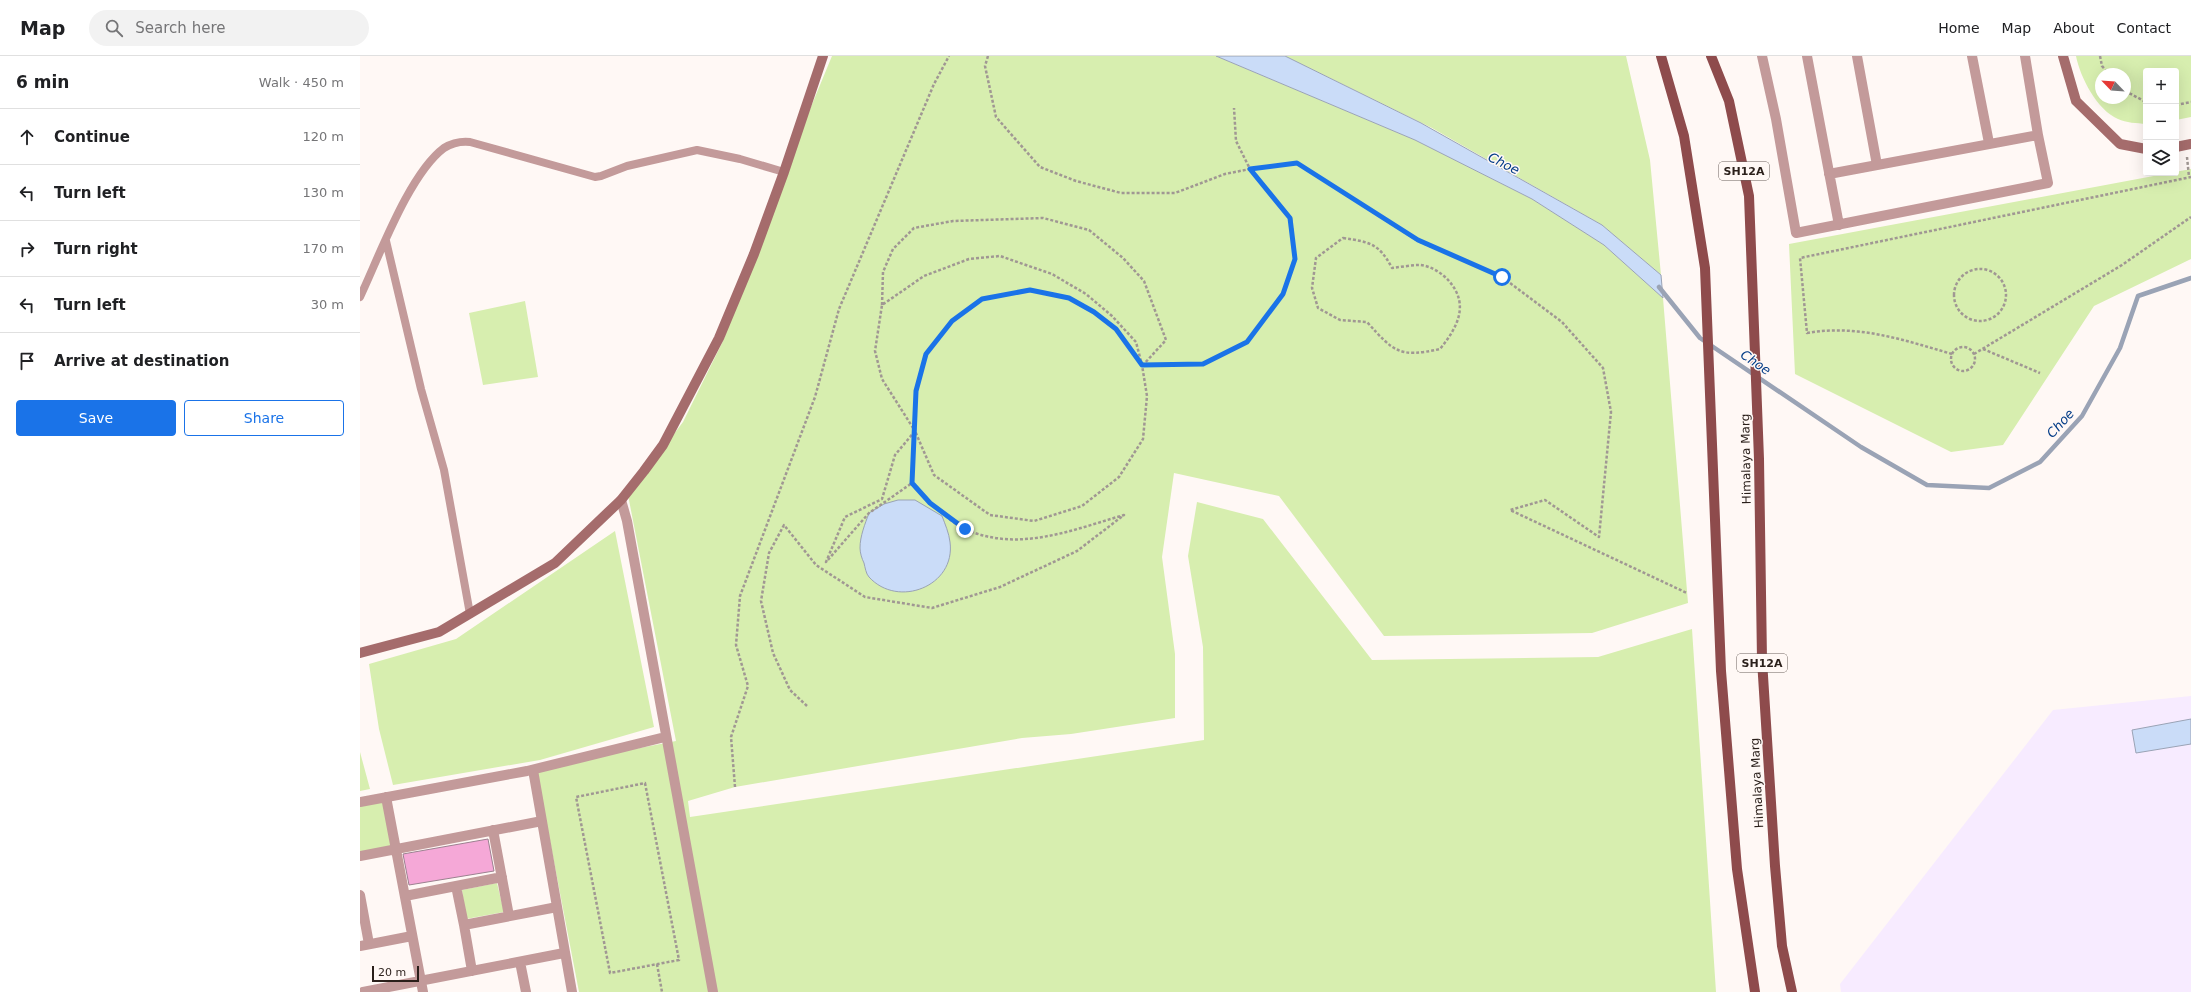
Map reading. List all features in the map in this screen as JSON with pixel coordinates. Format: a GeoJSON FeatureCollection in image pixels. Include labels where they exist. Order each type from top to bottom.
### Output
{"type":"FeatureCollection","features":[{"type":"Feature","properties":{"kind":"main road","name":"SH12A"},"geometry":{"type":"LineString","coordinates":[[1662,56],[1684,136],[1705,268],[1721,671],[1737,869],[1755,992]]}},
{"type":"Feature","properties":{"kind":"main road","name":"Himalaya Marg"},"geometry":{"type":"LineString","coordinates":[[1711,56],[1729,101],[1749,196],[1760,459],[1762,660],[1775,866],[1782,946],[1792,992]]}},
{"type":"Feature","properties":{"kind":"street"},"geometry":{"type":"LineString","coordinates":[[360,654],[439,632],[470,614],[555,563],[621,500],[663,445],[719,338],[754,254],[784,172],[823,56]]}},
{"type":"Feature","properties":{"kind":"street"},"geometry":{"type":"LineString","coordinates":[[1762,56],[1776,119],[1796,233],[2048,183],[2038,135],[2025,56]]}},
{"type":"Feature","properties":{"kind":"street"},"geometry":{"type":"LineString","coordinates":[[1807,56],[1839,225]]}},
{"type":"Feature","properties":{"kind":"street"},"geometry":{"type":"LineString","coordinates":[[1857,56],[1877,165]]}},
{"type":"Feature","properties":{"kind":"street"},"geometry":{"type":"LineString","coordinates":[[1972,56],[1988,143]]}},
{"type":"Feature","properties":{"kind":"street"},"geometry":{"type":"LineString","coordinates":[[2063,56],[2076,101],[2120,144],[2143,148]]}},
{"type":"Feature","properties":{"kind":"street"},"geometry":{"type":"LineString","coordinates":[[1829,174],[1988,143],[2038,135]]}},
{"type":"Feature","properties":{"kind":"street"},"geometry":{"type":"LineString","coordinates":[[621,500],[627,521],[665,737],[713,992]]}},
{"type":"Feature","properties":{"kind":"street"},"geometry":{"type":"LineString","coordinates":[[360,802],[533,770],[665,737]]}},
{"type":"Feature","properties":{"kind":"street"},"geometry":{"type":"LineString","coordinates":[[533,770],[572,992]]}},
{"type":"Feature","properties":{"kind":"street"},"geometry":{"type":"LineString","coordinates":[[386,797],[423,992]]}},
{"type":"Feature","properties":{"kind":"street"},"geometry":{"type":"LineString","coordinates":[[360,856],[542,821]]}},
{"type":"Feature","properties":{"kind":"street"},"geometry":{"type":"LineString","coordinates":[[493,830],[509,916]]}},
{"type":"Feature","properties":{"kind":"street"},"geometry":{"type":"LineString","coordinates":[[405,896],[502,877]]}},
{"type":"Feature","properties":{"kind":"street"},"geometry":{"type":"LineString","coordinates":[[456,886],[472,971]]}},
{"type":"Feature","properties":{"kind":"street"},"geometry":{"type":"LineString","coordinates":[[361,902],[365,945],[412,936]]}},
{"type":"Feature","properties":{"kind":"street"},"geometry":{"type":"LineString","coordinates":[[464,925],[557,907]]}},
{"type":"Feature","properties":{"kind":"street"},"geometry":{"type":"LineString","coordinates":[[364,992],[378,991],[564,953]]}},
{"type":"Feature","properties":{"kind":"street"},"geometry":{"type":"LineString","coordinates":[[520,962],[526,992]]}},
{"type":"Feature","properties":{"kind":"lane"},"geometry":{"type":"LineString","coordinates":[[360,297],[399,212],[417,180],[428,165],[444,148],[462,141],[595,177],[627,166],[697,150],[740,159],[784,172]]}},
{"type":"Feature","properties":{"kind":"lane"},"geometry":{"type":"LineString","coordinates":[[386,241],[421,390],[444,470],[470,614]]}},
{"type":"Feature","properties":{"kind":"path"},"geometry":{"type":"LineString","coordinates":[[734,787],[731,737],[748,686],[736,645],[740,596],[815,397],[839,309],[934,84],[949,56]]}},
{"type":"Feature","properties":{"kind":"path"},"geometry":{"type":"LineString","coordinates":[[988,56],[985,66],[996,117],[1040,167],[1076,181],[1121,193],[1175,193],[1225,174],[1297,163],[1418,240],[1502,277],[1562,322],[1603,368],[1611,412],[1599,537],[1545,500],[1510,510],[1687,593]]}},
{"type":"Feature","properties":{"kind":"path"},"geometry":{"type":"LineString","coordinates":[[2100,56],[2104,68]]}},
{"type":"Feature","properties":{"kind":"path"},"geometry":{"type":"LineString","coordinates":[[2131,94],[2143,100]]}},
{"type":"Feature","properties":{"kind":"path"},"geometry":{"type":"LineString","coordinates":[[2179,104],[2191,102]]}},
{"type":"Feature","properties":{"kind":"path"},"geometry":{"type":"LineString","coordinates":[[1142,365],[1203,364],[1247,342],[1283,294],[1295,259],[1290,218],[1250,169],[1236,141],[1234,108]]}},
{"type":"Feature","properties":{"kind":"path"},"geometry":{"type":"LineString","coordinates":[[1952,354],[1870,332],[1825,330],[1807,333],[1800,258],[2190,177],[2184,146]]}},
{"type":"Feature","properties":{"kind":"path"},"geometry":{"type":"LineString","coordinates":[[1974,354],[2122,265],[2191,217]]}},
{"type":"Feature","properties":{"kind":"path"},"geometry":{"type":"LineString","coordinates":[[882,305],[924,276],[969,259],[1000,256],[1052,274],[1086,294],[1112,316],[1136,342],[1142,365],[1147,396],[1143,439],[1119,477],[1082,506],[1034,521],[990,515],[934,475],[915,431],[882,379],[875,351],[882,305],[883,272],[893,249],[914,228],[953,221],[1043,218],[1089,230],[1123,258],[1144,282],[1166,340],[1142,365]]}},
{"type":"Feature","properties":{"kind":"path"},"geometry":{"type":"LineString","coordinates":[[1343,238],[1370,242],[1385,254],[1392,268],[1421,265],[1443,274],[1457,290],[1460,311],[1454,331],[1440,350],[1421,353],[1401,353],[1386,343],[1367,322],[1340,320],[1318,308],[1312,288],[1316,258],[1343,238]]}},
{"type":"Feature","properties":{"kind":"path"},"geometry":{"type":"LineString","coordinates":[[1970,270],[1988,270],[2003,282],[2006,290],[2006,299],[2003,308],[1998,315],[1990,320],[1973,321],[1966,318],[1955,305],[1954,289],[1962,275],[1970,270]]}},
{"type":"Feature","properties":{"kind":"path"},"geometry":{"type":"LineString","coordinates":[[807,706],[790,690],[773,653],[761,600],[769,553],[784,525],[816,565],[865,597],[932,608],[1000,587],[1077,551],[1124,515],[1048,537],[1006,540],[965,529],[930,503],[912,483],[916,391],[926,354],[952,321],[982,299],[1030,290],[1069,298],[1094,312],[1116,329],[1142,365]]}},
{"type":"Feature","properties":{"kind":"path"},"geometry":{"type":"LineString","coordinates":[[1965,347],[1974,354],[1973,366],[1963,372],[1953,366],[1952,354],[1957,349],[1965,347]]}},
{"type":"Feature","properties":{"kind":"path"},"geometry":{"type":"LineString","coordinates":[[1983,349],[2040,373]]}},
{"type":"Feature","properties":{"kind":"path"},"geometry":{"type":"LineString","coordinates":[[912,483],[869,513],[826,562],[845,517],[882,499],[895,455],[915,431]]}},
{"type":"Feature","properties":{"kind":"path"},"geometry":{"type":"LineString","coordinates":[[645,783],[679,960],[657,964],[610,972],[576,797],[645,783]]}},
{"type":"Feature","properties":{"kind":"path"},"geometry":{"type":"LineString","coordinates":[[657,964],[662,992]]}},
{"type":"Feature","properties":{"kind":"shaded area"},"geometry":{"type":"Polygon","coordinates":[[[2191,696],[2191,992],[1841,992],[1840,984],[2053,710],[2191,696]]]}},
{"type":"Feature","properties":{"kind":"green space"},"geometry":{"type":"Polygon","coordinates":[[[832,56],[1216,56],[1415,140],[1532,199],[1604,245],[1663,298],[1688,603],[1592,633],[1384,636],[1279,496],[1174,473],[1162,557],[1175,654],[1175,718],[1071,734],[1022,738],[735,787],[688,801],[690,817],[1204,740],[1203,647],[1188,556],[1197,502],[1263,519],[1372,660],[1598,657],[1692,629],[1716,992],[579,992],[536,768],[676,741],[628,495],[683,422],[723,341],[784,172],[832,56]]]}},
{"type":"Feature","properties":{"kind":"green space"},"geometry":{"type":"Polygon","coordinates":[[[1285,56],[1626,56],[1650,160],[1661,275],[1602,225],[1432,128],[1285,56]]]}},
{"type":"Feature","properties":{"kind":"green space"},"geometry":{"type":"Polygon","coordinates":[[[2076,56],[2191,56],[2191,117],[2179,119],[2179,68],[2143,68],[2143,124],[2132,123],[2118,119],[2110,115],[2100,104],[2131,104],[2131,68],[2095,68],[2095,98],[2081,73],[2076,56]]]}},
{"type":"Feature","properties":{"kind":"green space"},"geometry":{"type":"Polygon","coordinates":[[[2191,169],[2191,259],[2094,306],[2003,445],[1951,452],[1795,374],[1789,244],[2153,176],[2179,176],[2179,171],[2191,169]]]}},
{"type":"Feature","properties":{"kind":"green space"},"geometry":{"type":"Polygon","coordinates":[[[525,301],[538,377],[483,385],[469,313],[525,301]]]}},
{"type":"Feature","properties":{"kind":"green space"},"geometry":{"type":"Polygon","coordinates":[[[615,531],[654,727],[540,760],[393,785],[379,729],[369,664],[456,639],[615,531]]]}},
{"type":"Feature","properties":{"kind":"green space"},"geometry":{"type":"Polygon","coordinates":[[[360,752],[370,789],[360,791],[360,752]]]}},
{"type":"Feature","properties":{"kind":"green space"},"geometry":{"type":"Polygon","coordinates":[[[386,797],[396,849],[360,856],[360,802],[386,797]]]}},
{"type":"Feature","properties":{"kind":"green space"},"geometry":{"type":"Polygon","coordinates":[[[497,883],[504,912],[466,919],[462,890],[497,883]]]}},
{"type":"Feature","properties":{"kind":"water"},"geometry":{"type":"Polygon","coordinates":[[[1216,56],[1285,56],[1421,123],[1602,225],[1661,275],[1663,298],[1604,245],[1532,199],[1415,140],[1216,56]]]}},
{"type":"Feature","properties":{"kind":"water"},"geometry":{"type":"Polygon","coordinates":[[[898,500],[915,500],[942,516],[950,542],[949,557],[944,571],[935,581],[923,588],[909,592],[895,591],[881,586],[869,577],[866,572],[860,550],[864,526],[869,513],[884,504],[898,500]]]}},
{"type":"Feature","properties":{"kind":"water"},"geometry":{"type":"Polygon","coordinates":[[[2191,719],[2191,744],[2136,753],[2132,730],[2191,719]]]}},
{"type":"Feature","properties":{"kind":"building"},"geometry":{"type":"Polygon","coordinates":[[[488,839],[494,871],[409,885],[403,854],[488,839]]]}},
{"type":"Feature","properties":{"kind":"waterway","name":"Choe"},"geometry":{"type":"LineString","coordinates":[[1659,287],[1700,338],[1861,447],[1927,485],[1989,488],[2040,462],[2082,416],[2120,348],[2138,296],[2191,278]]}},
{"type":"Feature","properties":{"kind":"route"},"geometry":{"type":"LineString","coordinates":[[965,529],[930,503],[912,483],[916,391],[926,354],[952,321],[982,299],[1030,290],[1069,298],[1094,312],[1116,329],[1142,365],[1203,364],[1247,342],[1283,294],[1295,259],[1290,218],[1250,169],[1297,163],[1418,240],[1502,277]]}}]}
